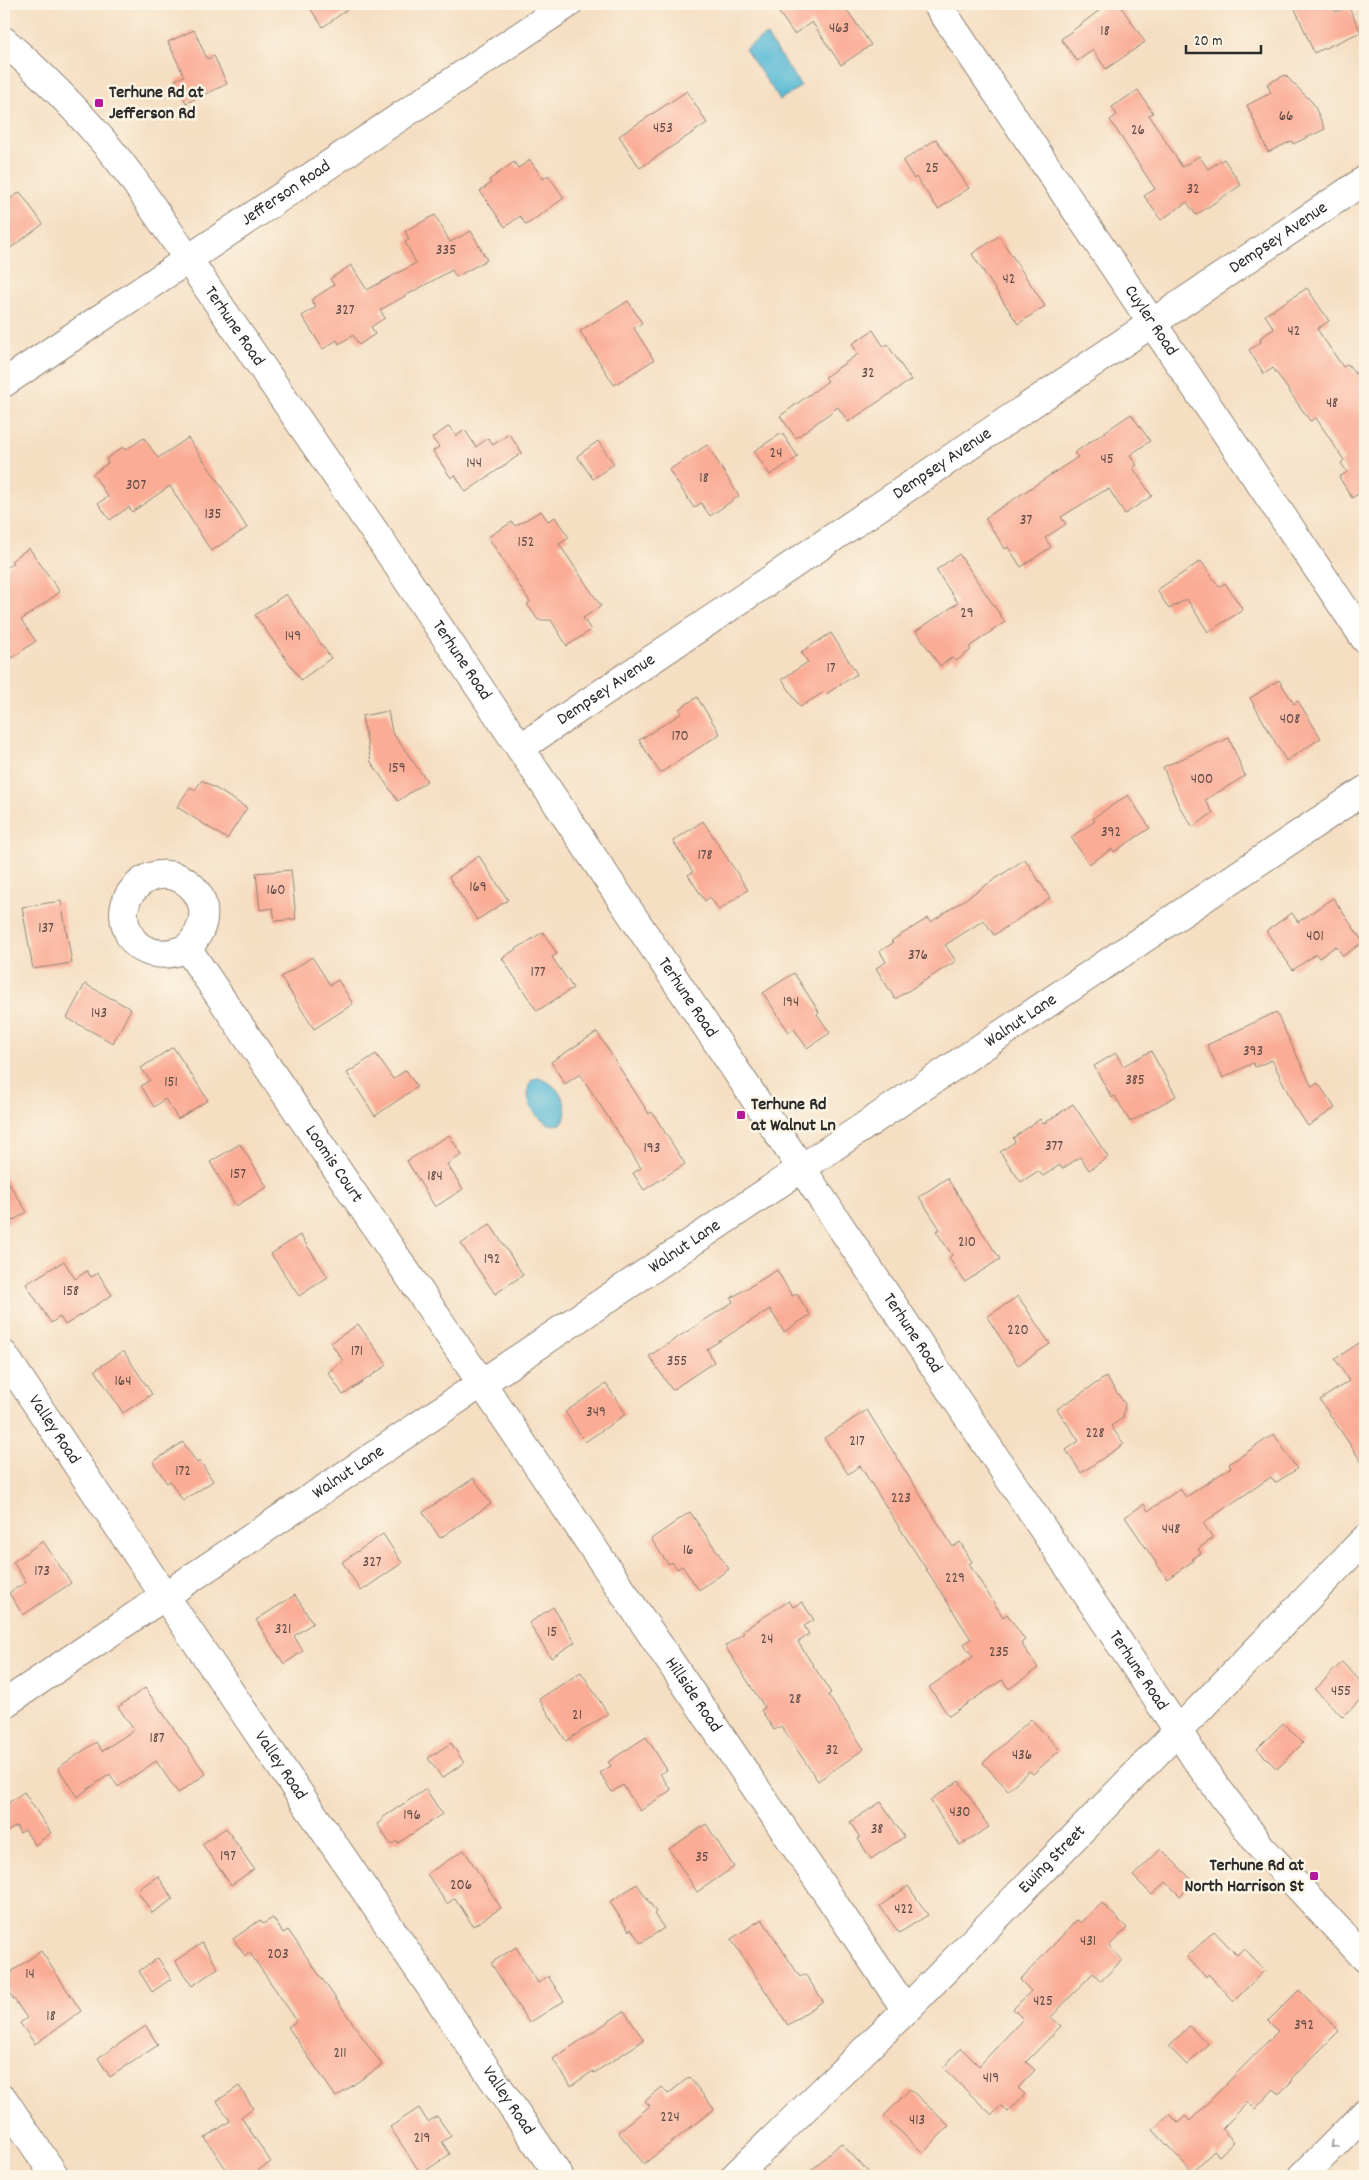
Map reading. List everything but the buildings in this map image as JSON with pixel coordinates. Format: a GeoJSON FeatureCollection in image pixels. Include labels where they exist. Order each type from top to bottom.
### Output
{"type":"FeatureCollection","features":[{"type":"Feature","properties":{"kind":"street","name":"Jefferson Road"},"geometry":{"type":"LineString","coordinates":[[4,384],[568,4]]}},
{"type":"Feature","properties":{"kind":"street","name":"Cuyler Road"},"geometry":{"type":"LineString","coordinates":[[937,4],[1365,639]]}},
{"type":"Feature","properties":{"kind":"street","name":"Terhune Road"},"geometry":{"type":"LineString","coordinates":[[4,42],[58,89],[87,121],[133,179],[212,291],[520,748],[1227,1803],[1261,1847],[1365,1958]]}},
{"type":"Feature","properties":{"kind":"street","name":"Dempsey Avenue"},"geometry":{"type":"LineString","coordinates":[[520,748],[1365,180]]}},
{"type":"Feature","properties":{"kind":"street","name":"Walnut Lane"},"geometry":{"type":"LineString","coordinates":[[4,1704],[1365,790]]}},
{"type":"Feature","properties":{"kind":"street","name":"Loomis Court"},"geometry":{"type":"LineString","coordinates":[[187,948],[480,1383]]}},
{"type":"Feature","properties":{"kind":"street","name":"Valley Road"},"geometry":{"type":"LineString","coordinates":[[4,1355],[165,1596],[559,2176]]}},
{"type":"Feature","properties":{"kind":"street","name":"Hillside Road"},"geometry":{"type":"LineString","coordinates":[[480,1383],[906,2010]]}},
{"type":"Feature","properties":{"kind":"street","name":"Ewing Street"},"geometry":{"type":"LineString","coordinates":[[735,2176],[906,2010],[1365,1539]]}},
{"type":"Feature","properties":{"kind":"street"},"geometry":{"type":"LineString","coordinates":[[4,2100],[55,2176]]}},
{"type":"Feature","properties":{"kind":"street"},"geometry":{"type":"LineString","coordinates":[[1303,2176],[1365,2113]]}},
{"type":"Feature","properties":{"kind":"water"},"geometry":{"type":"Polygon","coordinates":[[[766,35],[801,86],[780,100],[745,49],[766,35]]]}},
{"type":"Feature","properties":{"kind":"water"},"geometry":{"type":"Polygon","coordinates":[[[537,1078],[544,1080],[557,1089],[565,1103],[565,1118],[561,1124],[553,1125],[545,1122],[533,1111],[528,1095],[532,1080],[537,1078]]]}},
{"type":"Feature","properties":{"kind":"place","name":"Terhune Rd at Jefferson Rd"},"geometry":{"type":"Point","coordinates":[99,103]}},
{"type":"Feature","properties":{"kind":"place","name":"Terhune Rd at Walnut Ln"},"geometry":{"type":"Point","coordinates":[741,1115]}},
{"type":"Feature","properties":{"kind":"place","name":"Terhune Rd at North Harrison St"},"geometry":{"type":"Point","coordinates":[1314,1876]}}]}
